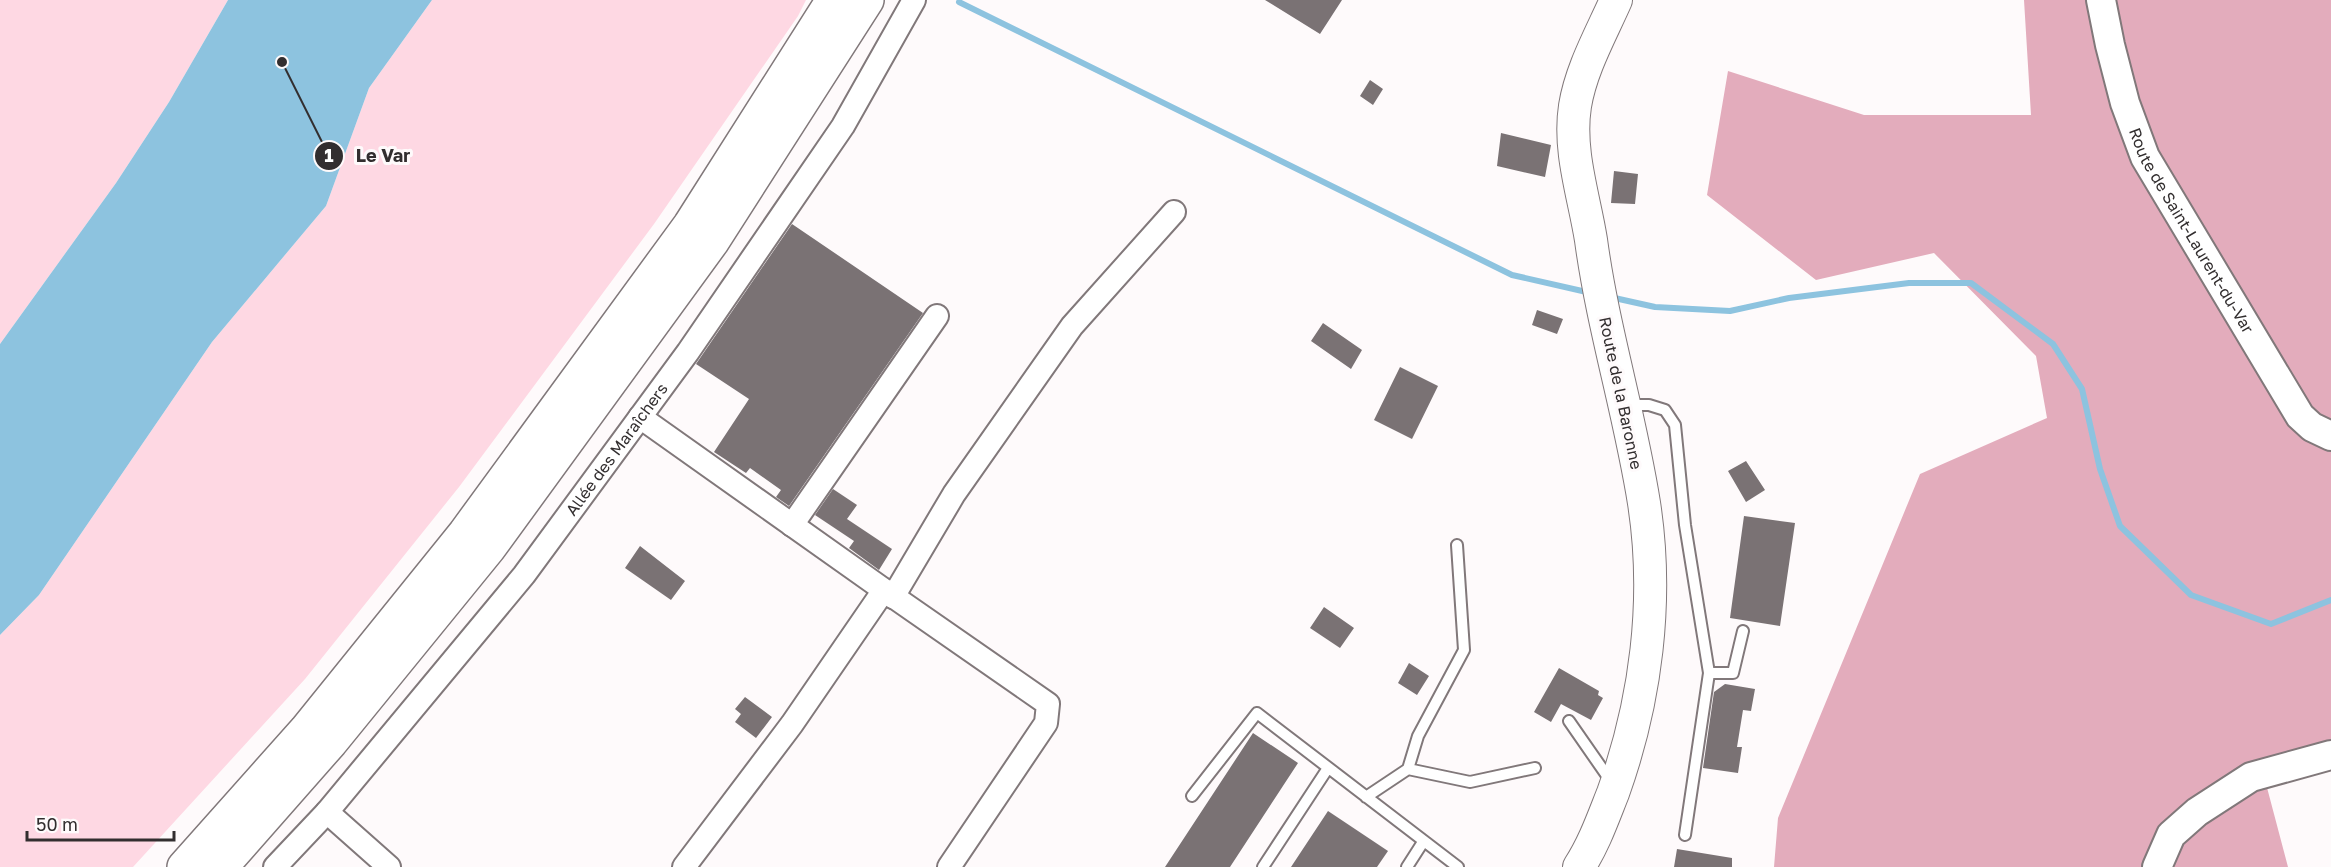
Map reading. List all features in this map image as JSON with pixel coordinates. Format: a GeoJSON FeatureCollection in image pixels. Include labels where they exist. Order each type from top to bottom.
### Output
{"type":"FeatureCollection","features":[{"type":"Feature","properties":{"kind":"highway"},"geometry":{"type":"LineString","coordinates":[[184,867],[306,730],[465,533],[690,225],[833,0]]}},
{"type":"Feature","properties":{"kind":"highway"},"geometry":{"type":"LineString","coordinates":[[221,867],[331,742],[489,548],[712,242],[867,0]]}},
{"type":"Feature","properties":{"kind":"main road","name":"Route de la Baronne"},"geometry":{"type":"LineString","coordinates":[[1576,866],[1589,827],[1615,786],[1629,748],[1645,668],[1650,614],[1644,504],[1596,279],[1573,135],[1584,72],[1616,0]]}},
{"type":"Feature","properties":{"kind":"street","name":"Allée des Maraîchers"},"geometry":{"type":"LineString","coordinates":[[275,867],[327,812],[524,575],[688,352],[843,126],[914,0]]}},
{"type":"Feature","properties":{"kind":"street","name":"Route de Saint-Laurent-du-Var"},"geometry":{"type":"LineString","coordinates":[[2101,0],[2110,45],[2126,103],[2145,157],[2300,416],[2312,427],[2331,436]]}},
{"type":"Feature","properties":{"kind":"street"},"geometry":{"type":"LineString","coordinates":[[684,867],[888,594],[954,494],[1071,326],[1174,212]]}},
{"type":"Feature","properties":{"kind":"street"},"geometry":{"type":"LineString","coordinates":[[792,525],[938,316]]}},
{"type":"Feature","properties":{"kind":"street"},"geometry":{"type":"LineString","coordinates":[[640,417],[888,594],[1048,704],[1046,723],[949,867]]}},
{"type":"Feature","properties":{"kind":"street"},"geometry":{"type":"LineString","coordinates":[[2157,867],[2171,835],[2197,812],[2251,777],[2331,755]]}},
{"type":"Feature","properties":{"kind":"street"},"geometry":{"type":"LineString","coordinates":[[327,812],[389,867]]}},
{"type":"Feature","properties":{"kind":"lane"},"geometry":{"type":"LineString","coordinates":[[1624,405],[1648,405],[1665,410],[1675,425],[1685,525],[1709,673],[1685,835]]}},
{"type":"Feature","properties":{"kind":"lane"},"geometry":{"type":"LineString","coordinates":[[1366,797],[1408,769],[1418,736],[1464,650],[1457,545]]}},
{"type":"Feature","properties":{"kind":"lane"},"geometry":{"type":"LineString","coordinates":[[1709,673],[1733,673],[1743,631]]}},
{"type":"Feature","properties":{"kind":"lane"},"geometry":{"type":"LineString","coordinates":[[1192,796],[1257,713],[1458,867]]}},
{"type":"Feature","properties":{"kind":"lane"},"geometry":{"type":"LineString","coordinates":[[1569,721],[1615,786]]}},
{"type":"Feature","properties":{"kind":"lane"},"geometry":{"type":"LineString","coordinates":[[1263,867],[1328,768]]}},
{"type":"Feature","properties":{"kind":"lane"},"geometry":{"type":"LineString","coordinates":[[1408,769],[1470,782],[1535,768]]}},
{"type":"Feature","properties":{"kind":"lane"},"geometry":{"type":"LineString","coordinates":[[1407,867],[1423,842]]}},
{"type":"Feature","properties":{"kind":"shaded area"},"geometry":{"type":"Polygon","coordinates":[[[0,0],[228,0],[169,102],[116,183],[0,344],[0,0]]]}},
{"type":"Feature","properties":{"kind":"shaded area"},"geometry":{"type":"Polygon","coordinates":[[[432,0],[806,0],[798,16],[654,224],[459,487],[305,679],[133,867],[0,867],[0,635],[39,595],[212,342],[326,206],[369,88],[432,0]]]}},
{"type":"Feature","properties":{"kind":"shaded area"},"geometry":{"type":"Polygon","coordinates":[[[2024,0],[2331,0],[2331,743],[2265,780],[2288,867],[1774,867],[1778,818],[1920,474],[2047,418],[2036,356],[1934,253],[1816,280],[1707,195],[1728,71],[1864,115],[2031,115],[2024,0]]]}},
{"type":"Feature","properties":{"kind":"water"},"geometry":{"type":"Polygon","coordinates":[[[228,0],[432,0],[369,88],[326,206],[212,342],[39,595],[0,635],[0,344],[116,183],[169,102],[228,0]]]}},
{"type":"Feature","properties":{"kind":"building"},"geometry":{"type":"Polygon","coordinates":[[[1265,0],[1342,0],[1320,34],[1265,0]]]}},
{"type":"Feature","properties":{"kind":"building"},"geometry":{"type":"Polygon","coordinates":[[[1370,80],[1383,89],[1373,105],[1360,96],[1370,80]]]}},
{"type":"Feature","properties":{"kind":"building"},"geometry":{"type":"Polygon","coordinates":[[[1501,133],[1551,145],[1545,177],[1497,166],[1501,133]]]}},
{"type":"Feature","properties":{"kind":"building"},"geometry":{"type":"Polygon","coordinates":[[[1614,171],[1638,174],[1635,204],[1611,203],[1614,171]]]}},
{"type":"Feature","properties":{"kind":"building"},"geometry":{"type":"Polygon","coordinates":[[[792,224],[923,313],[789,506],[776,497],[781,490],[750,468],[746,473],[714,452],[749,399],[696,364],[792,224]]]}},
{"type":"Feature","properties":{"kind":"building"},"geometry":{"type":"Polygon","coordinates":[[[1537,310],[1563,319],[1557,334],[1532,325],[1537,310]]]}},
{"type":"Feature","properties":{"kind":"building"},"geometry":{"type":"Polygon","coordinates":[[[1323,323],[1362,350],[1351,369],[1311,341],[1323,323]]]}},
{"type":"Feature","properties":{"kind":"building"},"geometry":{"type":"Polygon","coordinates":[[[1400,367],[1438,386],[1412,439],[1374,420],[1400,367]]]}},
{"type":"Feature","properties":{"kind":"building"},"geometry":{"type":"Polygon","coordinates":[[[1746,461],[1765,490],[1746,502],[1728,471],[1746,461]]]}},
{"type":"Feature","properties":{"kind":"building"},"geometry":{"type":"Polygon","coordinates":[[[833,489],[857,505],[847,519],[892,549],[879,570],[849,548],[854,541],[815,515],[833,489]]]}},
{"type":"Feature","properties":{"kind":"building"},"geometry":{"type":"Polygon","coordinates":[[[1744,516],[1795,523],[1780,626],[1730,618],[1744,516]]]}},
{"type":"Feature","properties":{"kind":"building"},"geometry":{"type":"Polygon","coordinates":[[[640,546],[685,581],[671,600],[625,568],[640,546]]]}},
{"type":"Feature","properties":{"kind":"building"},"geometry":{"type":"Polygon","coordinates":[[[1324,607],[1354,628],[1340,648],[1310,628],[1324,607]]]}},
{"type":"Feature","properties":{"kind":"building"},"geometry":{"type":"Polygon","coordinates":[[[1409,663],[1429,676],[1417,695],[1398,683],[1409,663]]]}},
{"type":"Feature","properties":{"kind":"building"},"geometry":{"type":"Polygon","coordinates":[[[1559,668],[1599,691],[1598,695],[1603,698],[1591,720],[1561,704],[1551,722],[1534,712],[1559,668]]]}},
{"type":"Feature","properties":{"kind":"building"},"geometry":{"type":"Polygon","coordinates":[[[1725,684],[1755,689],[1751,711],[1743,710],[1737,747],[1742,747],[1738,773],[1703,768],[1714,692],[1725,684]]]}},
{"type":"Feature","properties":{"kind":"building"},"geometry":{"type":"Polygon","coordinates":[[[745,697],[772,717],[756,738],[735,722],[741,714],[735,709],[745,697]]]}},
{"type":"Feature","properties":{"kind":"building"},"geometry":{"type":"Polygon","coordinates":[[[1253,733],[1298,763],[1230,867],[1165,867],[1253,733]]]}},
{"type":"Feature","properties":{"kind":"building"},"geometry":{"type":"Polygon","coordinates":[[[1328,811],[1388,851],[1377,867],[1291,867],[1328,811]]]}},
{"type":"Feature","properties":{"kind":"building"},"geometry":{"type":"Polygon","coordinates":[[[1677,849],[1732,858],[1732,867],[1674,867],[1677,849]]]}},
{"type":"Feature","properties":{"kind":"waterway"},"geometry":{"type":"LineString","coordinates":[[959,2],[1512,275],[1591,293]]}},
{"type":"Feature","properties":{"kind":"waterway"},"geometry":{"type":"LineString","coordinates":[[1610,297],[1655,307],[1730,311],[1789,298],[1909,283],[1971,283],[2053,344],[2082,389],[2100,469],[2120,526],[2191,595],[2271,624],[2331,600]]}},
{"type":"Feature","properties":{"kind":"place","name":"Le Var"},"geometry":{"type":"Point","coordinates":[282,62]}}]}
